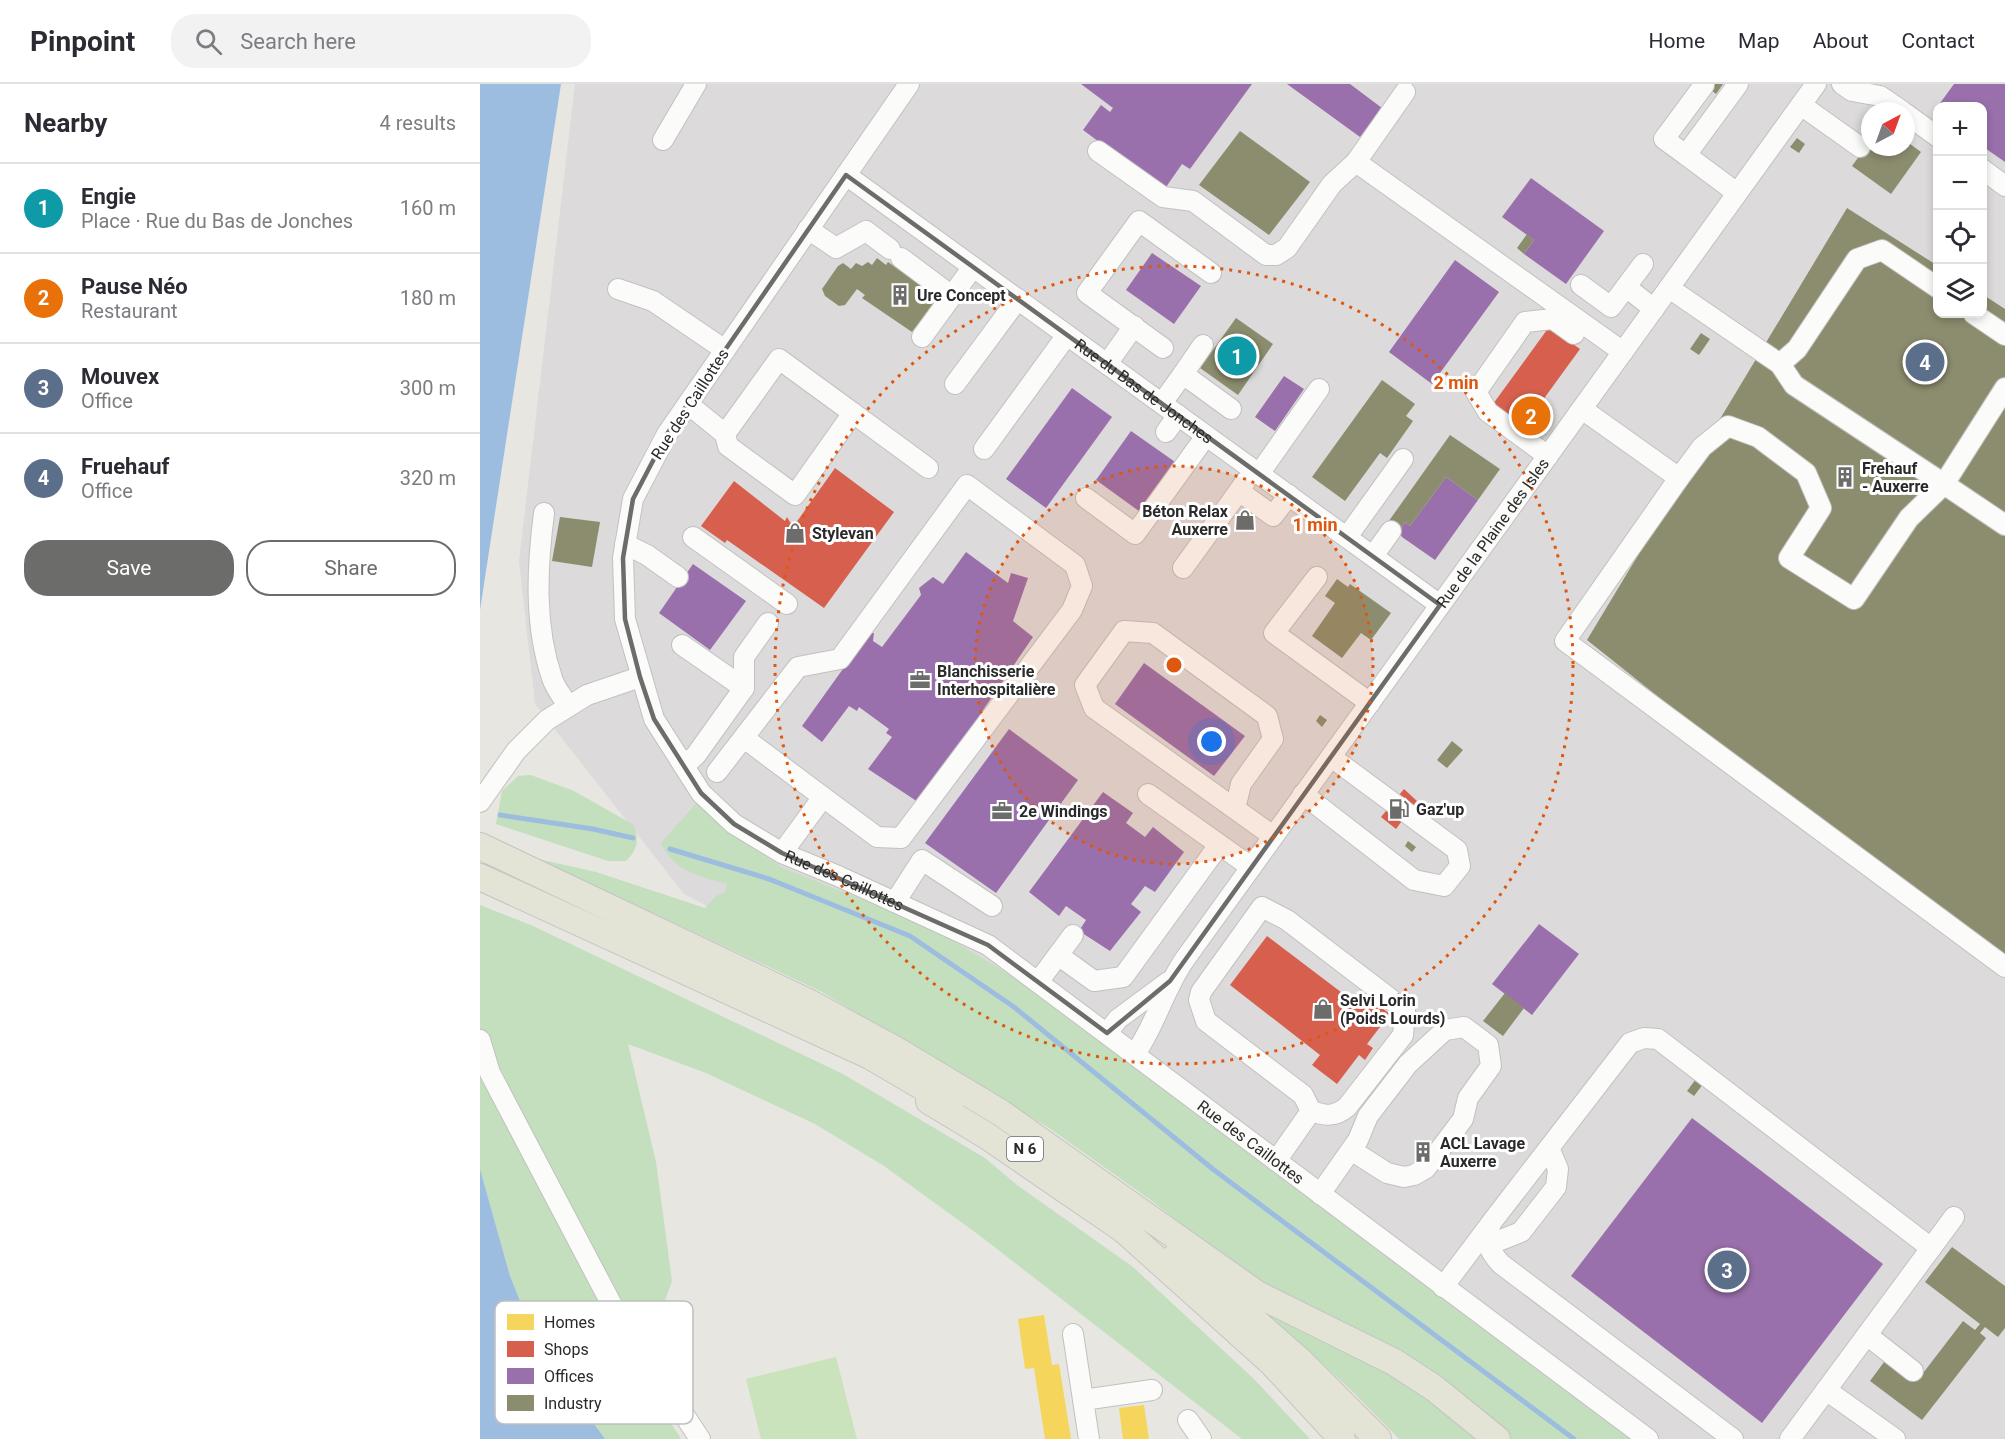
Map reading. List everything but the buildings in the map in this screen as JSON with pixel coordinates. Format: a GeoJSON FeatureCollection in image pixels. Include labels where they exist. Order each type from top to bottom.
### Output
{"type":"FeatureCollection","features":[{"type":"Feature","properties":{"kind":"main road","name":"N 6"},"geometry":{"type":"LineString","coordinates":[[480,846],[810,1003],[896,1050],[1001,1113],[1101,1182],[1134,1208],[1228,1298],[1299,1360],[1378,1439]]}},
{"type":"Feature","properties":{"kind":"main road","name":"N 6"},"geometry":{"type":"LineString","coordinates":[[480,877],[870,1056],[992,1127],[1117,1212],[1228,1298]]}},
{"type":"Feature","properties":{"kind":"main road"},"geometry":{"type":"LineString","coordinates":[[806,1026],[987,1136],[1124,1230],[1271,1362],[1342,1439]]}},
{"type":"Feature","properties":{"kind":"main road"},"geometry":{"type":"LineString","coordinates":[[1134,1208],[1257,1294],[1394,1362],[1434,1388],[1497,1439]]}},
{"type":"Feature","properties":{"kind":"street"},"geometry":{"type":"LineString","coordinates":[[663,140],[696,84]]}},
{"type":"Feature","properties":{"kind":"street","name":"Rue des Caillottes"},"geometry":{"type":"LineString","coordinates":[[909,84],[667,434],[633,498],[623,558],[625,619],[654,719],[701,793],[734,824],[782,853],[988,945],[1648,1439]]}},
{"type":"Feature","properties":{"kind":"street"},"geometry":{"type":"LineString","coordinates":[[1686,155],[1738,84]]}},
{"type":"Feature","properties":{"kind":"street","name":"Rue de la Plaine des Isles"},"geometry":{"type":"LineString","coordinates":[[1135,1054],[1146,1039],[1170,981],[1816,84]]}},
{"type":"Feature","properties":{"kind":"street"},"geometry":{"type":"LineString","coordinates":[[1842,84],[1852,91],[1884,90],[1894,102]]}},
{"type":"Feature","properties":{"kind":"street"},"geometry":{"type":"LineString","coordinates":[[1704,85],[1664,139],[1737,193]]}},
{"type":"Feature","properties":{"kind":"street"},"geometry":{"type":"LineString","coordinates":[[1098,151],[1162,197],[1193,201],[1266,255],[1276,255],[1287,248],[1332,184],[1356,162],[1405,92]]}},
{"type":"Feature","properties":{"kind":"street"},"geometry":{"type":"LineString","coordinates":[[1801,105],[1860,147]]}},
{"type":"Feature","properties":{"kind":"street"},"geometry":{"type":"LineString","coordinates":[[1915,120],[1933,133]]}},
{"type":"Feature","properties":{"kind":"street"},"geometry":{"type":"LineString","coordinates":[[1356,162],[1619,358]]}},
{"type":"Feature","properties":{"kind":"street"},"geometry":{"type":"LineString","coordinates":[[1987,172],[2005,186]]}},
{"type":"Feature","properties":{"kind":"street","name":"Rue du Bas de Jonches"},"geometry":{"type":"LineString","coordinates":[[846,175],[1440,605]]}},
{"type":"Feature","properties":{"kind":"street"},"geometry":{"type":"LineString","coordinates":[[1163,348],[1087,292],[1139,221],[1211,273]]}},
{"type":"Feature","properties":{"kind":"street"},"geometry":{"type":"LineString","coordinates":[[808,229],[836,248],[866,231],[952,296]]}},
{"type":"Feature","properties":{"kind":"street"},"geometry":{"type":"LineString","coordinates":[[1780,364],[1797,349],[1857,259],[1882,250],[1933,285]]}},
{"type":"Feature","properties":{"kind":"street"},"geometry":{"type":"LineString","coordinates":[[1581,285],[1611,307],[1643,264]]}},
{"type":"Feature","properties":{"kind":"street"},"geometry":{"type":"LineString","coordinates":[[922,337],[973,267]]}},
{"type":"Feature","properties":{"kind":"street"},"geometry":{"type":"LineString","coordinates":[[1626,287],[1654,309]]}},
{"type":"Feature","properties":{"kind":"street"},"geometry":{"type":"LineString","coordinates":[[1669,288],[1780,364],[1794,385],[2005,525]]}},
{"type":"Feature","properties":{"kind":"street"},"geometry":{"type":"LineString","coordinates":[[618,289],[653,301],[724,350]]}},
{"type":"Feature","properties":{"kind":"street"},"geometry":{"type":"LineString","coordinates":[[955,384],[1018,299]]}},
{"type":"Feature","properties":{"kind":"street"},"geometry":{"type":"LineString","coordinates":[[1980,318],[2005,334]]}},
{"type":"Feature","properties":{"kind":"street"},"geometry":{"type":"LineString","coordinates":[[1548,456],[1488,412],[1476,392],[1525,321],[1553,319],[1619,358]]}},
{"type":"Feature","properties":{"kind":"street"},"geometry":{"type":"LineString","coordinates":[[1107,364],[1134,326]]}},
{"type":"Feature","properties":{"kind":"street"},"geometry":{"type":"LineString","coordinates":[[984,449],[1066,335]]}},
{"type":"Feature","properties":{"kind":"street"},"geometry":{"type":"LineString","coordinates":[[1166,432],[1170,409],[1183,374],[1203,345]]}},
{"type":"Feature","properties":{"kind":"street"},"geometry":{"type":"LineString","coordinates":[[725,434],[779,358],[928,468]]}},
{"type":"Feature","properties":{"kind":"street"},"geometry":{"type":"LineString","coordinates":[[1183,374],[1231,409]]}},
{"type":"Feature","properties":{"kind":"street"},"geometry":{"type":"LineString","coordinates":[[2005,388],[1944,484],[1908,518],[1854,598],[1789,558],[1821,508],[1806,473],[1758,436],[1728,426],[1702,447],[1565,641],[2005,967]]}},
{"type":"Feature","properties":{"kind":"street"},"geometry":{"type":"LineString","coordinates":[[1183,568],[1239,491],[1319,389]]}},
{"type":"Feature","properties":{"kind":"street"},"geometry":{"type":"LineString","coordinates":[[688,404],[725,434],[728,446],[795,495],[853,413]]}},
{"type":"Feature","properties":{"kind":"street"},"geometry":{"type":"LineString","coordinates":[[1582,409],[1679,478]]}},
{"type":"Feature","properties":{"kind":"street"},"geometry":{"type":"LineString","coordinates":[[1086,498],[1135,534],[1206,436]]}},
{"type":"Feature","properties":{"kind":"street"},"geometry":{"type":"LineString","coordinates":[[1347,537],[1403,459]]}},
{"type":"Feature","properties":{"kind":"street"},"geometry":{"type":"LineString","coordinates":[[717,771],[798,667],[840,659],[967,485],[1074,566],[1082,586],[1072,610],[901,838],[877,837],[744,738]]}},
{"type":"Feature","properties":{"kind":"street"},"geometry":{"type":"LineString","coordinates":[[1239,491],[1273,516],[1288,495]]}},
{"type":"Feature","properties":{"kind":"street"},"geometry":{"type":"LineString","coordinates":[[544,513],[537,581],[543,639],[552,680],[568,706]]}},
{"type":"Feature","properties":{"kind":"street"},"geometry":{"type":"LineString","coordinates":[[1373,556],[1391,531]]}},
{"type":"Feature","properties":{"kind":"street"},"geometry":{"type":"LineString","coordinates":[[693,537],[787,604]]}},
{"type":"Feature","properties":{"kind":"street"},"geometry":{"type":"LineString","coordinates":[[625,544],[647,555],[678,577]]}},
{"type":"Feature","properties":{"kind":"street"},"geometry":{"type":"LineString","coordinates":[[1317,577],[1274,633],[1370,703]]}},
{"type":"Feature","properties":{"kind":"street"},"geometry":{"type":"LineString","coordinates":[[684,766],[696,755],[744,688],[744,657],[768,623]]}},
{"type":"Feature","properties":{"kind":"street"},"geometry":{"type":"LineString","coordinates":[[1235,809],[1241,784],[1273,739],[1267,716],[1153,633],[1124,631],[1085,685],[1095,708],[1235,809],[1273,836]]}},
{"type":"Feature","properties":{"kind":"street"},"geometry":{"type":"LineString","coordinates":[[682,645],[744,688]]}},
{"type":"Feature","properties":{"kind":"street"},"geometry":{"type":"LineString","coordinates":[[480,802],[516,751],[547,720],[587,695],[640,677]]}},
{"type":"Feature","properties":{"kind":"street"},"geometry":{"type":"LineString","coordinates":[[1303,794],[1414,880],[1444,886],[1460,866],[1457,850],[1330,757]]}},
{"type":"Feature","properties":{"kind":"street"},"geometry":{"type":"LineString","coordinates":[[1148,794],[1251,867]]}},
{"type":"Feature","properties":{"kind":"street"},"geometry":{"type":"LineString","coordinates":[[782,853],[824,797]]}},
{"type":"Feature","properties":{"kind":"street"},"geometry":{"type":"LineString","coordinates":[[1058,955],[1094,981],[1122,977],[1219,845]]}},
{"type":"Feature","properties":{"kind":"street"},"geometry":{"type":"LineString","coordinates":[[895,902],[922,860],[992,906]]}},
{"type":"Feature","properties":{"kind":"street"},"geometry":{"type":"LineString","coordinates":[[1236,888],[1262,907],[1287,920],[1405,1010],[1403,1035],[1347,1107],[1338,1114],[1321,1114],[1311,1111],[1303,1095],[1206,1021],[1202,1012],[1199,1000],[1201,992],[1262,907]]}},
{"type":"Feature","properties":{"kind":"street"},"geometry":{"type":"LineString","coordinates":[[1038,982],[1072,935]]}},
{"type":"Feature","properties":{"kind":"street","name":"Rue de la Plaine des Isles"},"geometry":{"type":"LineString","coordinates":[[1107,1033],[1118,1019],[1170,981]]}},
{"type":"Feature","properties":{"kind":"street"},"geometry":{"type":"LineString","coordinates":[[1320,1194],[1355,1145],[1368,1116],[1407,1064],[1445,1030],[1464,1028],[1488,1045],[1491,1066],[1468,1098],[1463,1119],[1426,1168],[1414,1176],[1404,1177],[1387,1173],[1355,1145]]}},
{"type":"Feature","properties":{"kind":"street"},"geometry":{"type":"LineString","coordinates":[[1443,1287],[1630,1043],[1644,1038],[1658,1039],[1931,1248]]}},
{"type":"Feature","properties":{"kind":"street"},"geometry":{"type":"LineString","coordinates":[[480,1040],[490,1073],[611,1301]]}},
{"type":"Feature","properties":{"kind":"street"},"geometry":{"type":"LineString","coordinates":[[1276,1161],[1311,1111]]}},
{"type":"Feature","properties":{"kind":"street"},"geometry":{"type":"LineString","coordinates":[[1488,1245],[1521,1232],[1556,1187],[1558,1169],[1548,1148]]}},
{"type":"Feature","properties":{"kind":"street"},"geometry":{"type":"LineString","coordinates":[[1790,1439],[1954,1217]]}},
{"type":"Feature","properties":{"kind":"street"},"geometry":{"type":"LineString","coordinates":[[1491,1223],[1487,1237],[1489,1251],[1501,1264],[1733,1439]]}},
{"type":"Feature","properties":{"kind":"street"},"geometry":{"type":"LineString","coordinates":[[1073,1334],[1089,1439]]}},
{"type":"Feature","properties":{"kind":"street"},"geometry":{"type":"LineString","coordinates":[[1866,1335],[1913,1371]]}},
{"type":"Feature","properties":{"kind":"street"},"geometry":{"type":"LineString","coordinates":[[1083,1400],[1152,1389]]}},
{"type":"Feature","properties":{"kind":"street"},"geometry":{"type":"LineString","coordinates":[[1826,1390],[1895,1439]]}},
{"type":"Feature","properties":{"kind":"street"},"geometry":{"type":"LineString","coordinates":[[1188,1420],[1201,1439]]}},
{"type":"Feature","properties":{"kind":"street"},"geometry":{"type":"LineString","coordinates":[[690,1424],[700,1439]]}},
{"type":"Feature","properties":{"kind":"highlighted area"},"geometry":{"type":"Polygon","coordinates":[[[846,175],[1440,605],[1170,981],[1107,1033],[988,945],[782,853],[734,824],[701,793],[654,719],[640,677],[625,619],[623,558],[633,499],[667,434],[846,175]]]}},
{"type":"Feature","properties":{"kind":"shaded area"},"geometry":{"type":"Polygon","coordinates":[[[575,84],[2005,84],[2005,1439],[1555,1439],[876,993],[684,894],[535,704],[519,561],[575,84]]]}},
{"type":"Feature","properties":{"kind":"green space"},"geometry":{"type":"Polygon","coordinates":[[[531,775],[574,791],[634,825],[637,836],[636,844],[630,857],[626,861],[608,861],[496,824],[502,791],[518,776],[531,775]]]}},
{"type":"Feature","properties":{"kind":"green space"},"geometry":{"type":"Polygon","coordinates":[[[698,801],[728,832],[783,868],[924,924],[1021,981],[1250,1154],[1639,1439],[1511,1439],[1494,1420],[1453,1386],[1372,1337],[1281,1294],[1232,1264],[1152,1201],[1049,1128],[820,991],[538,859],[596,872],[705,908],[716,896],[724,893],[727,884],[688,871],[672,860],[661,843],[698,801]]]}},
{"type":"Feature","properties":{"kind":"green space"},"geometry":{"type":"Polygon","coordinates":[[[480,905],[533,926],[843,1074],[985,1158],[1017,1185],[1133,1267],[1254,1379],[1310,1439],[1242,1439],[979,1235],[884,1166],[815,1124],[706,1073],[628,1044],[656,1162],[672,1281],[665,1301],[520,1301],[510,1276],[480,1169],[480,905]]]}},
{"type":"Feature","properties":{"kind":"green space"},"geometry":{"type":"Polygon","coordinates":[[[1256,1303],[1377,1360],[1487,1439],[1399,1439],[1351,1390],[1256,1303]]]}},
{"type":"Feature","properties":{"kind":"green space"},"geometry":{"type":"Polygon","coordinates":[[[836,1357],[857,1439],[761,1439],[746,1379],[836,1357]]]}},
{"type":"Feature","properties":{"kind":"green space"},"geometry":{"type":"Polygon","coordinates":[[[594,1424],[672,1424],[681,1439],[605,1439],[594,1424]]]}},
{"type":"Feature","properties":{"kind":"water"},"geometry":{"type":"Polygon","coordinates":[[[480,84],[561,84],[480,610],[480,84]]]}},
{"type":"Feature","properties":{"kind":"water"},"geometry":{"type":"Polygon","coordinates":[[[480,1169],[510,1276],[520,1301],[495,1301],[495,1424],[594,1424],[605,1439],[480,1439],[480,1169]]]}},
{"type":"Feature","properties":{"kind":"waterway"},"geometry":{"type":"LineString","coordinates":[[500,815],[593,829],[633,838]]}},
{"type":"Feature","properties":{"kind":"waterway"},"geometry":{"type":"LineString","coordinates":[[670,849],[769,879],[910,936],[1014,1007],[1214,1170],[1574,1439]]}},
{"type":"Feature","properties":{"kind":"place","name":"Ure Concept"},"geometry":{"type":"Point","coordinates":[900,295]}},
{"type":"Feature","properties":{"kind":"place","name":"Engie"},"geometry":{"type":"Point","coordinates":[1237,356]}},
{"type":"Feature","properties":{"kind":"place","name":"Fruehauf"},"geometry":{"type":"Point","coordinates":[1925,362]}},
{"type":"Feature","properties":{"kind":"place","name":"Pause Néo"},"geometry":{"type":"Point","coordinates":[1531,416]}},
{"type":"Feature","properties":{"kind":"place","name":"Frehauf - Auxerre"},"geometry":{"type":"Point","coordinates":[1845,477]}},
{"type":"Feature","properties":{"kind":"place","name":"Béton Relax Auxerre"},"geometry":{"type":"Point","coordinates":[1245,520]}},
{"type":"Feature","properties":{"kind":"place","name":"Stylevan"},"geometry":{"type":"Point","coordinates":[795,533]}},
{"type":"Feature","properties":{"kind":"place","name":"Blanchisserie Interhospitalière"},"geometry":{"type":"Point","coordinates":[920,680]}},
{"type":"Feature","properties":{"kind":"place","name":"Gaz'up"},"geometry":{"type":"Point","coordinates":[1399,809]}},
{"type":"Feature","properties":{"kind":"place","name":"2e Windings"},"geometry":{"type":"Point","coordinates":[1002,811]}},
{"type":"Feature","properties":{"kind":"place","name":"Selvi Lorin (Poids Lourds)"},"geometry":{"type":"Point","coordinates":[1323,1009]}},
{"type":"Feature","properties":{"kind":"place","name":"ACL Lavage Auxerre"},"geometry":{"type":"Point","coordinates":[1423,1152]}},
{"type":"Feature","properties":{"kind":"place","name":"Mouvex"},"geometry":{"type":"Point","coordinates":[1727,1270]}}]}
